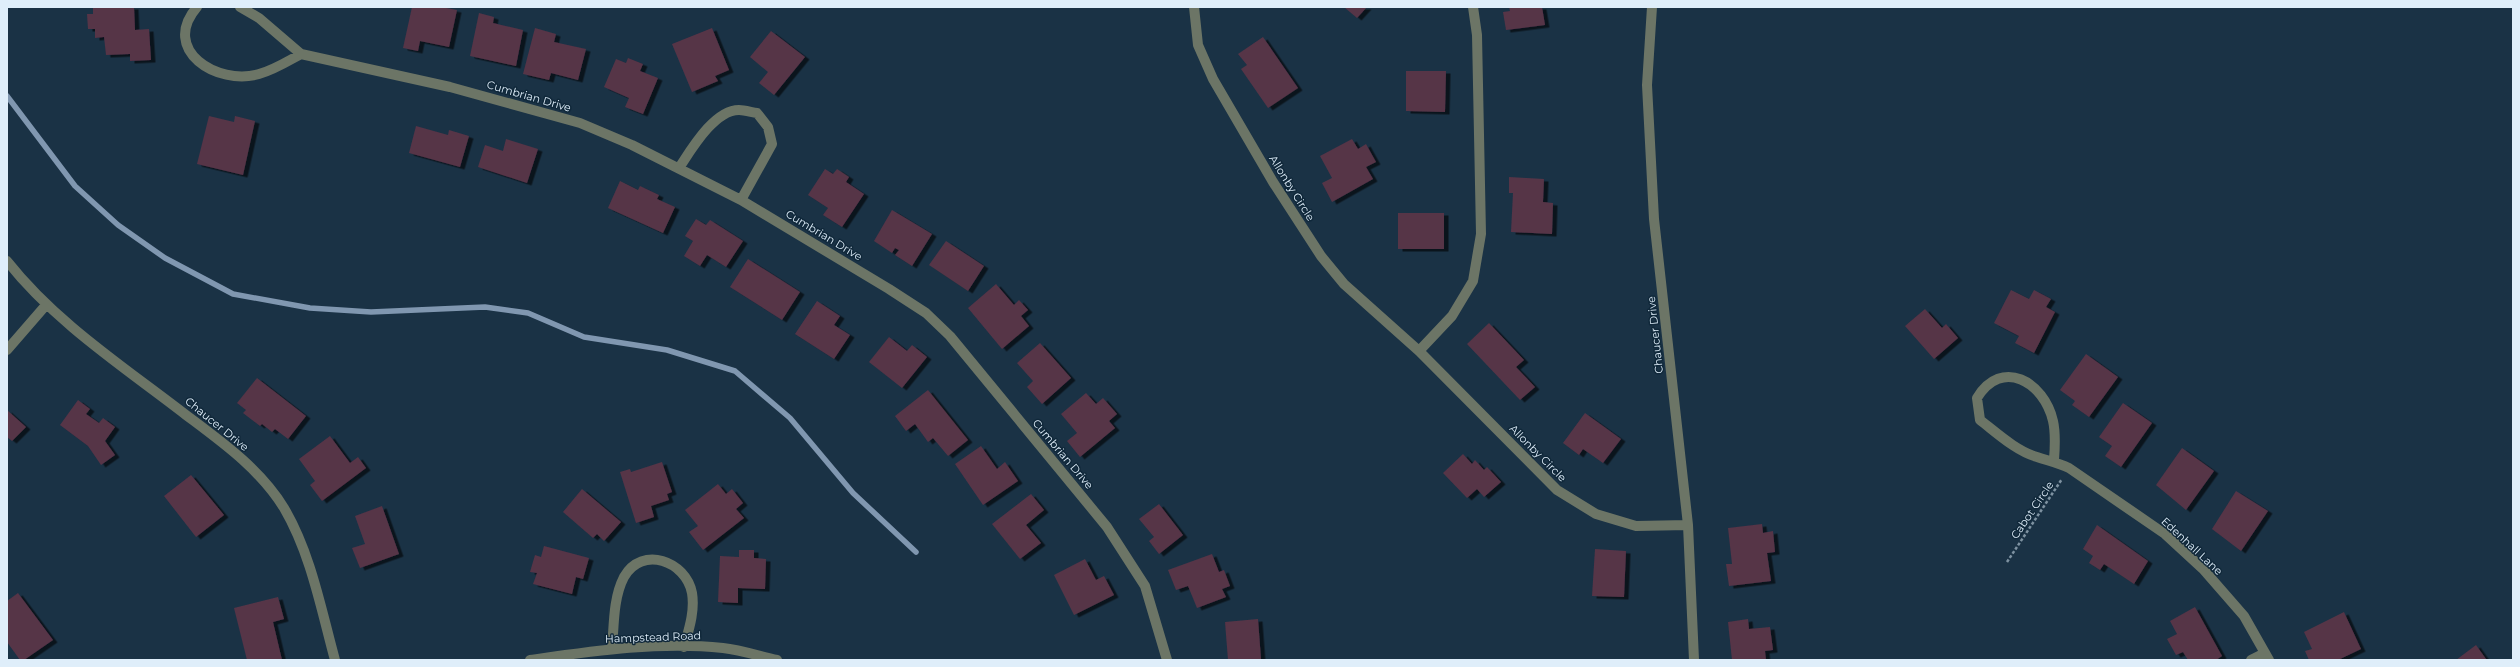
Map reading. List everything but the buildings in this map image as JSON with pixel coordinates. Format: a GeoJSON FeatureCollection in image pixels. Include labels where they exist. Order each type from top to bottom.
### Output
{"type":"FeatureCollection","features":[{"type":"Feature","properties":{"kind":"street"},"geometry":{"type":"LineString","coordinates":[[197,7],[186,23],[186,46],[202,66],[226,76],[258,75],[301,54]]}},
{"type":"Feature","properties":{"kind":"street","name":"Cumbrian Drive"},"geometry":{"type":"LineString","coordinates":[[240,7],[258,18],[301,54],[450,87],[580,123],[679,168],[741,200],[889,288],[926,314],[950,336],[1107,527],[1146,586],[1167,660]]}},
{"type":"Feature","properties":{"kind":"street","name":"Allonby Circle"},"geometry":{"type":"LineString","coordinates":[[1194,7],[1198,45],[1213,79],[1289,207],[1321,256],[1344,284],[1419,351],[1557,490],[1596,514],[1630,524],[1688,526]]}},
{"type":"Feature","properties":{"kind":"street"},"geometry":{"type":"LineString","coordinates":[[1419,351],[1452,316],[1473,281],[1481,234],[1477,35],[1473,7]]}},
{"type":"Feature","properties":{"kind":"street","name":"Chaucer Drive"},"geometry":{"type":"LineString","coordinates":[[1652,7],[1648,85],[1654,219],[1688,526],[1694,660]]}},
{"type":"Feature","properties":{"kind":"street"},"geometry":{"type":"LineString","coordinates":[[679,168],[703,133],[716,119],[737,110],[757,113],[768,128],[772,144],[741,200]]}},
{"type":"Feature","properties":{"kind":"street","name":"Chaucer Drive"},"geometry":{"type":"LineString","coordinates":[[7,261],[46,305],[219,440],[259,475],[284,509],[310,566],[335,660]]}},
{"type":"Feature","properties":{"kind":"street"},"geometry":{"type":"LineString","coordinates":[[7,350],[46,305]]}},
{"type":"Feature","properties":{"kind":"street","name":"Edenhall Lane"},"geometry":{"type":"LineString","coordinates":[[2054,460],[2056,439],[2053,419],[2044,399],[2027,383],[2009,375],[1993,380],[1983,388],[1977,398],[1980,420],[2005,440],[2037,457],[2054,460],[2069,468],[2165,534],[2203,569],[2244,616],[2267,656]]}},
{"type":"Feature","properties":{"kind":"street"},"geometry":{"type":"LineString","coordinates":[[612,649],[618,592],[625,576],[639,562],[657,558],[675,566],[685,577],[692,592],[692,615],[684,647]]}},
{"type":"Feature","properties":{"kind":"street","name":"Hampstead Road"},"geometry":{"type":"LineString","coordinates":[[530,660],[612,649],[684,647],[723,648],[777,660]]}},
{"type":"Feature","properties":{"kind":"street"},"geometry":{"type":"LineString","coordinates":[[2251,660],[2267,656]]}},
{"type":"Feature","properties":{"kind":"path","name":"Cabot Circle"},"geometry":{"type":"LineString","coordinates":[[2007,562],[2069,468]]}},
{"type":"Feature","properties":{"kind":"waterway"},"geometry":{"type":"LineString","coordinates":[[7,96],[75,186],[118,225],[165,258],[233,294],[310,308],[371,312],[485,307],[528,313],[584,337],[667,350],[735,371],[790,418],[853,493],[916,552]]}}]}
